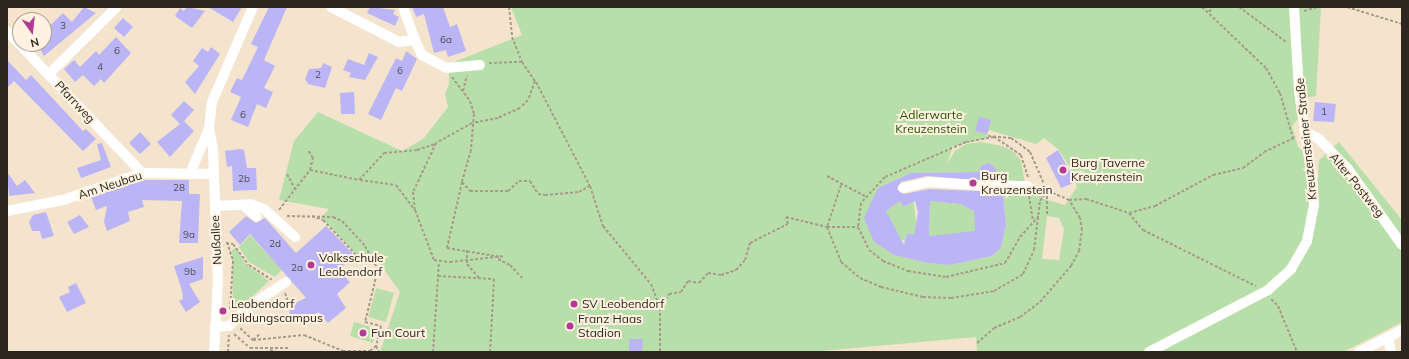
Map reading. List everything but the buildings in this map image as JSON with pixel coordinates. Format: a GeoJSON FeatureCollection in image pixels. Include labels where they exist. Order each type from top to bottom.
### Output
{"type":"FeatureCollection","features":[{"type":"Feature","properties":{"kind":"street"},"geometry":{"type":"LineString","coordinates":[[49,74],[117,7]]}},
{"type":"Feature","properties":{"kind":"street","name":"Nußallee"},"geometry":{"type":"LineString","coordinates":[[214,352],[216,242],[214,174],[209,129],[212,102],[253,7]]}},
{"type":"Feature","properties":{"kind":"street"},"geometry":{"type":"LineString","coordinates":[[331,7],[399,42],[415,40]]}},
{"type":"Feature","properties":{"kind":"street"},"geometry":{"type":"LineString","coordinates":[[403,7],[422,55],[446,68],[474,66]]}},
{"type":"Feature","properties":{"kind":"street","name":"Kreuzensteiner Straße"},"geometry":{"type":"LineString","coordinates":[[1149,352],[1264,292],[1291,269],[1307,240],[1314,206],[1306,132],[1298,91],[1298,48],[1295,10]]}},
{"type":"Feature","properties":{"kind":"street","name":"Pfarrweg"},"geometry":{"type":"LineString","coordinates":[[7,31],[142,173]]}},
{"type":"Feature","properties":{"kind":"street","name":"Nußallee"},"geometry":{"type":"LineString","coordinates":[[191,171],[209,129]]}},
{"type":"Feature","properties":{"kind":"street","name":"Alter Postweg"},"geometry":{"type":"LineString","coordinates":[[1306,132],[1318,138],[1348,169],[1402,245]]}},
{"type":"Feature","properties":{"kind":"street","name":"Am Neubau"},"geometry":{"type":"LineString","coordinates":[[7,212],[63,200],[142,173],[191,171],[214,174]]}},
{"type":"Feature","properties":{"kind":"street"},"geometry":{"type":"LineString","coordinates":[[902,188],[928,182],[1027,186]]}},
{"type":"Feature","properties":{"kind":"street"},"geometry":{"type":"LineString","coordinates":[[215,206],[257,206],[275,216],[294,237]]}},
{"type":"Feature","properties":{"kind":"street"},"geometry":{"type":"LineString","coordinates":[[243,206],[257,217]]}},
{"type":"Feature","properties":{"kind":"street"},"geometry":{"type":"LineString","coordinates":[[215,327],[230,326],[250,306],[285,283]]}},
{"type":"Feature","properties":{"kind":"street"},"geometry":{"type":"LineString","coordinates":[[1359,352],[1402,330]]}},
{"type":"Feature","properties":{"kind":"street"},"geometry":{"type":"LineString","coordinates":[[1388,338],[1391,352]]}},
{"type":"Feature","properties":{"kind":"path"},"geometry":{"type":"LineString","coordinates":[[509,7],[512,36],[522,62],[535,81],[590,186],[603,226],[651,284],[660,308],[660,352]]}},
{"type":"Feature","properties":{"kind":"path"},"geometry":{"type":"LineString","coordinates":[[1047,191],[1069,200],[1086,199],[1129,212],[1155,206],[1213,175],[1243,168],[1293,138],[1280,93],[1266,68],[1209,12],[1202,7]]}},
{"type":"Feature","properties":{"kind":"path"},"geometry":{"type":"LineString","coordinates":[[1209,12],[1213,7]]}},
{"type":"Feature","properties":{"kind":"path"},"geometry":{"type":"LineString","coordinates":[[1239,7],[1276,36],[1298,48]]}},
{"type":"Feature","properties":{"kind":"path"},"geometry":{"type":"LineString","coordinates":[[1295,10],[1318,7]]}},
{"type":"Feature","properties":{"kind":"path"},"geometry":{"type":"LineString","coordinates":[[1347,7],[1402,24]]}},
{"type":"Feature","properties":{"kind":"path"},"geometry":{"type":"LineString","coordinates":[[463,91],[474,66],[522,62]]}},
{"type":"Feature","properties":{"kind":"path"},"geometry":{"type":"LineString","coordinates":[[436,144],[413,192],[415,210],[431,256],[439,262],[505,257],[447,248],[471,150],[472,123],[470,101],[452,77]]}},
{"type":"Feature","properties":{"kind":"path"},"geometry":{"type":"LineString","coordinates":[[359,180],[384,153],[417,150],[436,144],[472,123],[498,118],[520,108],[534,90],[535,81]]}},
{"type":"Feature","properties":{"kind":"path"},"geometry":{"type":"LineString","coordinates":[[988,136],[1011,138],[1026,146],[1047,191],[1047,216]]}},
{"type":"Feature","properties":{"kind":"path"},"geometry":{"type":"LineString","coordinates":[[1033,221],[1021,155],[994,137],[966,142],[894,172],[866,196],[858,211],[858,227],[869,250],[883,261],[940,277],[993,268],[1005,263],[1033,221],[1039,216]]}},
{"type":"Feature","properties":{"kind":"path"},"geometry":{"type":"LineString","coordinates":[[275,216],[310,170],[313,158],[308,150]]}},
{"type":"Feature","properties":{"kind":"path"},"geometry":{"type":"LineString","coordinates":[[310,170],[359,180],[396,185],[415,210]]}},
{"type":"Feature","properties":{"kind":"path"},"geometry":{"type":"LineString","coordinates":[[287,174],[295,189]]}},
{"type":"Feature","properties":{"kind":"path"},"geometry":{"type":"LineString","coordinates":[[827,176],[841,185],[866,196]]}},
{"type":"Feature","properties":{"kind":"path"},"geometry":{"type":"LineString","coordinates":[[462,182],[470,190],[481,193],[508,191],[519,181],[530,182],[538,194],[546,195],[579,192],[590,186]]}},
{"type":"Feature","properties":{"kind":"path"},"geometry":{"type":"LineString","coordinates":[[841,185],[827,227],[836,254],[860,278],[907,295],[951,298],[986,294],[1018,279],[1034,250],[1040,201],[1047,191]]}},
{"type":"Feature","properties":{"kind":"path"},"geometry":{"type":"LineString","coordinates":[[977,343],[994,328],[1020,317],[1040,302],[1071,266],[1079,251],[1082,230],[1080,218],[1069,200]]}},
{"type":"Feature","properties":{"kind":"path"},"geometry":{"type":"LineString","coordinates":[[1129,212],[1143,230],[1179,251],[1250,281],[1264,292],[1278,306],[1297,352]]}},
{"type":"Feature","properties":{"kind":"path"},"geometry":{"type":"LineString","coordinates":[[240,328],[253,340],[304,335],[343,351],[370,351],[376,346],[381,326],[365,322],[378,268],[365,246],[342,221],[309,215],[275,216]]}},
{"type":"Feature","properties":{"kind":"path"},"geometry":{"type":"LineString","coordinates":[[309,215],[323,220],[357,256]]}},
{"type":"Feature","properties":{"kind":"path"},"geometry":{"type":"LineString","coordinates":[[660,308],[669,294],[681,292],[688,281],[700,283],[708,273],[721,275],[736,270],[745,260],[750,243],[788,224],[786,217],[827,227],[858,227]]}},
{"type":"Feature","properties":{"kind":"path"},"geometry":{"type":"LineString","coordinates":[[216,242],[233,244],[249,264],[285,283],[289,305]]}},
{"type":"Feature","properties":{"kind":"path"},"geometry":{"type":"LineString","coordinates":[[467,251],[466,261],[480,279]]}},
{"type":"Feature","properties":{"kind":"path"},"geometry":{"type":"LineString","coordinates":[[487,259],[505,261],[522,278]]}},
{"type":"Feature","properties":{"kind":"path"},"geometry":{"type":"LineString","coordinates":[[433,352],[439,262]]}},
{"type":"Feature","properties":{"kind":"path"},"geometry":{"type":"LineString","coordinates":[[438,276],[494,279],[490,352]]}},
{"type":"Feature","properties":{"kind":"path"},"geometry":{"type":"LineString","coordinates":[[230,326],[237,340],[250,348],[276,352]]}},
{"type":"Feature","properties":{"kind":"path"},"geometry":{"type":"LineString","coordinates":[[253,340],[260,334]]}},
{"type":"Feature","properties":{"kind":"path"},"geometry":{"type":"LineString","coordinates":[[269,350],[284,346],[290,348]]}},
{"type":"Feature","properties":{"kind":"path"},"geometry":{"type":"LineString","coordinates":[[376,346],[380,352]]}},
{"type":"Feature","properties":{"kind":"green space","name":"Adlerwarte Kreuzenstein"},"geometry":{"type":"Polygon","coordinates":[[[511,7],[1321,7],[1316,96],[1295,100],[1298,119],[1292,126],[1298,147],[1304,151],[1309,181],[1318,179],[1319,160],[1339,142],[1402,220],[1402,322],[1343,352],[977,352],[976,337],[810,352],[380,352],[400,292],[375,257],[365,264],[321,217],[329,209],[279,200],[294,141],[318,112],[402,151],[423,139],[448,107],[445,94],[449,84],[449,64],[522,35],[511,7]],[[989,130],[986,139],[953,146],[947,164],[955,151],[966,144],[981,142],[1002,146],[1013,151],[1021,161],[1028,200],[1028,193],[1039,192],[1044,199],[1065,205],[1077,187],[1070,167],[1058,149],[1044,138],[1036,144],[989,130]],[[990,163],[982,165],[978,172],[911,173],[878,188],[873,200],[874,242],[894,255],[928,263],[950,265],[992,256],[1001,248],[1006,225],[1003,191],[993,179],[996,169],[990,163]],[[1047,216],[1042,259],[1059,260],[1064,229],[1059,218],[1047,216]]]}},
{"type":"Feature","properties":{"kind":"green space"},"geometry":{"type":"Polygon","coordinates":[[[912,189],[917,229],[914,235],[907,233],[905,241],[899,239],[884,212],[900,201],[903,207],[911,203],[912,189]]]}},
{"type":"Feature","properties":{"kind":"green space"},"geometry":{"type":"Polygon","coordinates":[[[930,201],[960,204],[974,211],[976,233],[929,236],[930,201]]]}},
{"type":"Feature","properties":{"kind":"green space"},"geometry":{"type":"Polygon","coordinates":[[[250,235],[282,270],[275,277],[249,262],[239,247],[250,235]]]}},
{"type":"Feature","properties":{"kind":"green space"},"geometry":{"type":"Polygon","coordinates":[[[236,248],[245,263],[269,281],[238,310],[233,309],[232,250],[236,248]]]}},
{"type":"Feature","properties":{"kind":"green space"},"geometry":{"type":"Polygon","coordinates":[[[376,288],[394,293],[386,322],[368,317],[376,288]]]}},
{"type":"Feature","properties":{"kind":"green space","name":"Fun Court"},"geometry":{"type":"Polygon","coordinates":[[[354,322],[377,329],[373,343],[350,336],[354,322]]]}},
{"type":"Feature","properties":{"kind":"place","name":"Burg Taverne Kreuzenstein"},"geometry":{"type":"Point","coordinates":[1063,170]}},
{"type":"Feature","properties":{"kind":"place","name":"Burg Kreuzenstein"},"geometry":{"type":"Point","coordinates":[973,183]}},
{"type":"Feature","properties":{"kind":"place","name":"Volksschule Leobendorf"},"geometry":{"type":"Point","coordinates":[311,265]}},
{"type":"Feature","properties":{"kind":"place","name":"SV Leobendorf"},"geometry":{"type":"Point","coordinates":[574,304]}},
{"type":"Feature","properties":{"kind":"place","name":"Leobendorf Bildungscampus"},"geometry":{"type":"Point","coordinates":[223,311]}},
{"type":"Feature","properties":{"kind":"place","name":"Franz Haas Stadion"},"geometry":{"type":"Point","coordinates":[570,326]}},
{"type":"Feature","properties":{"kind":"place","name":"Fun Court"},"geometry":{"type":"Point","coordinates":[363,333]}}]}
